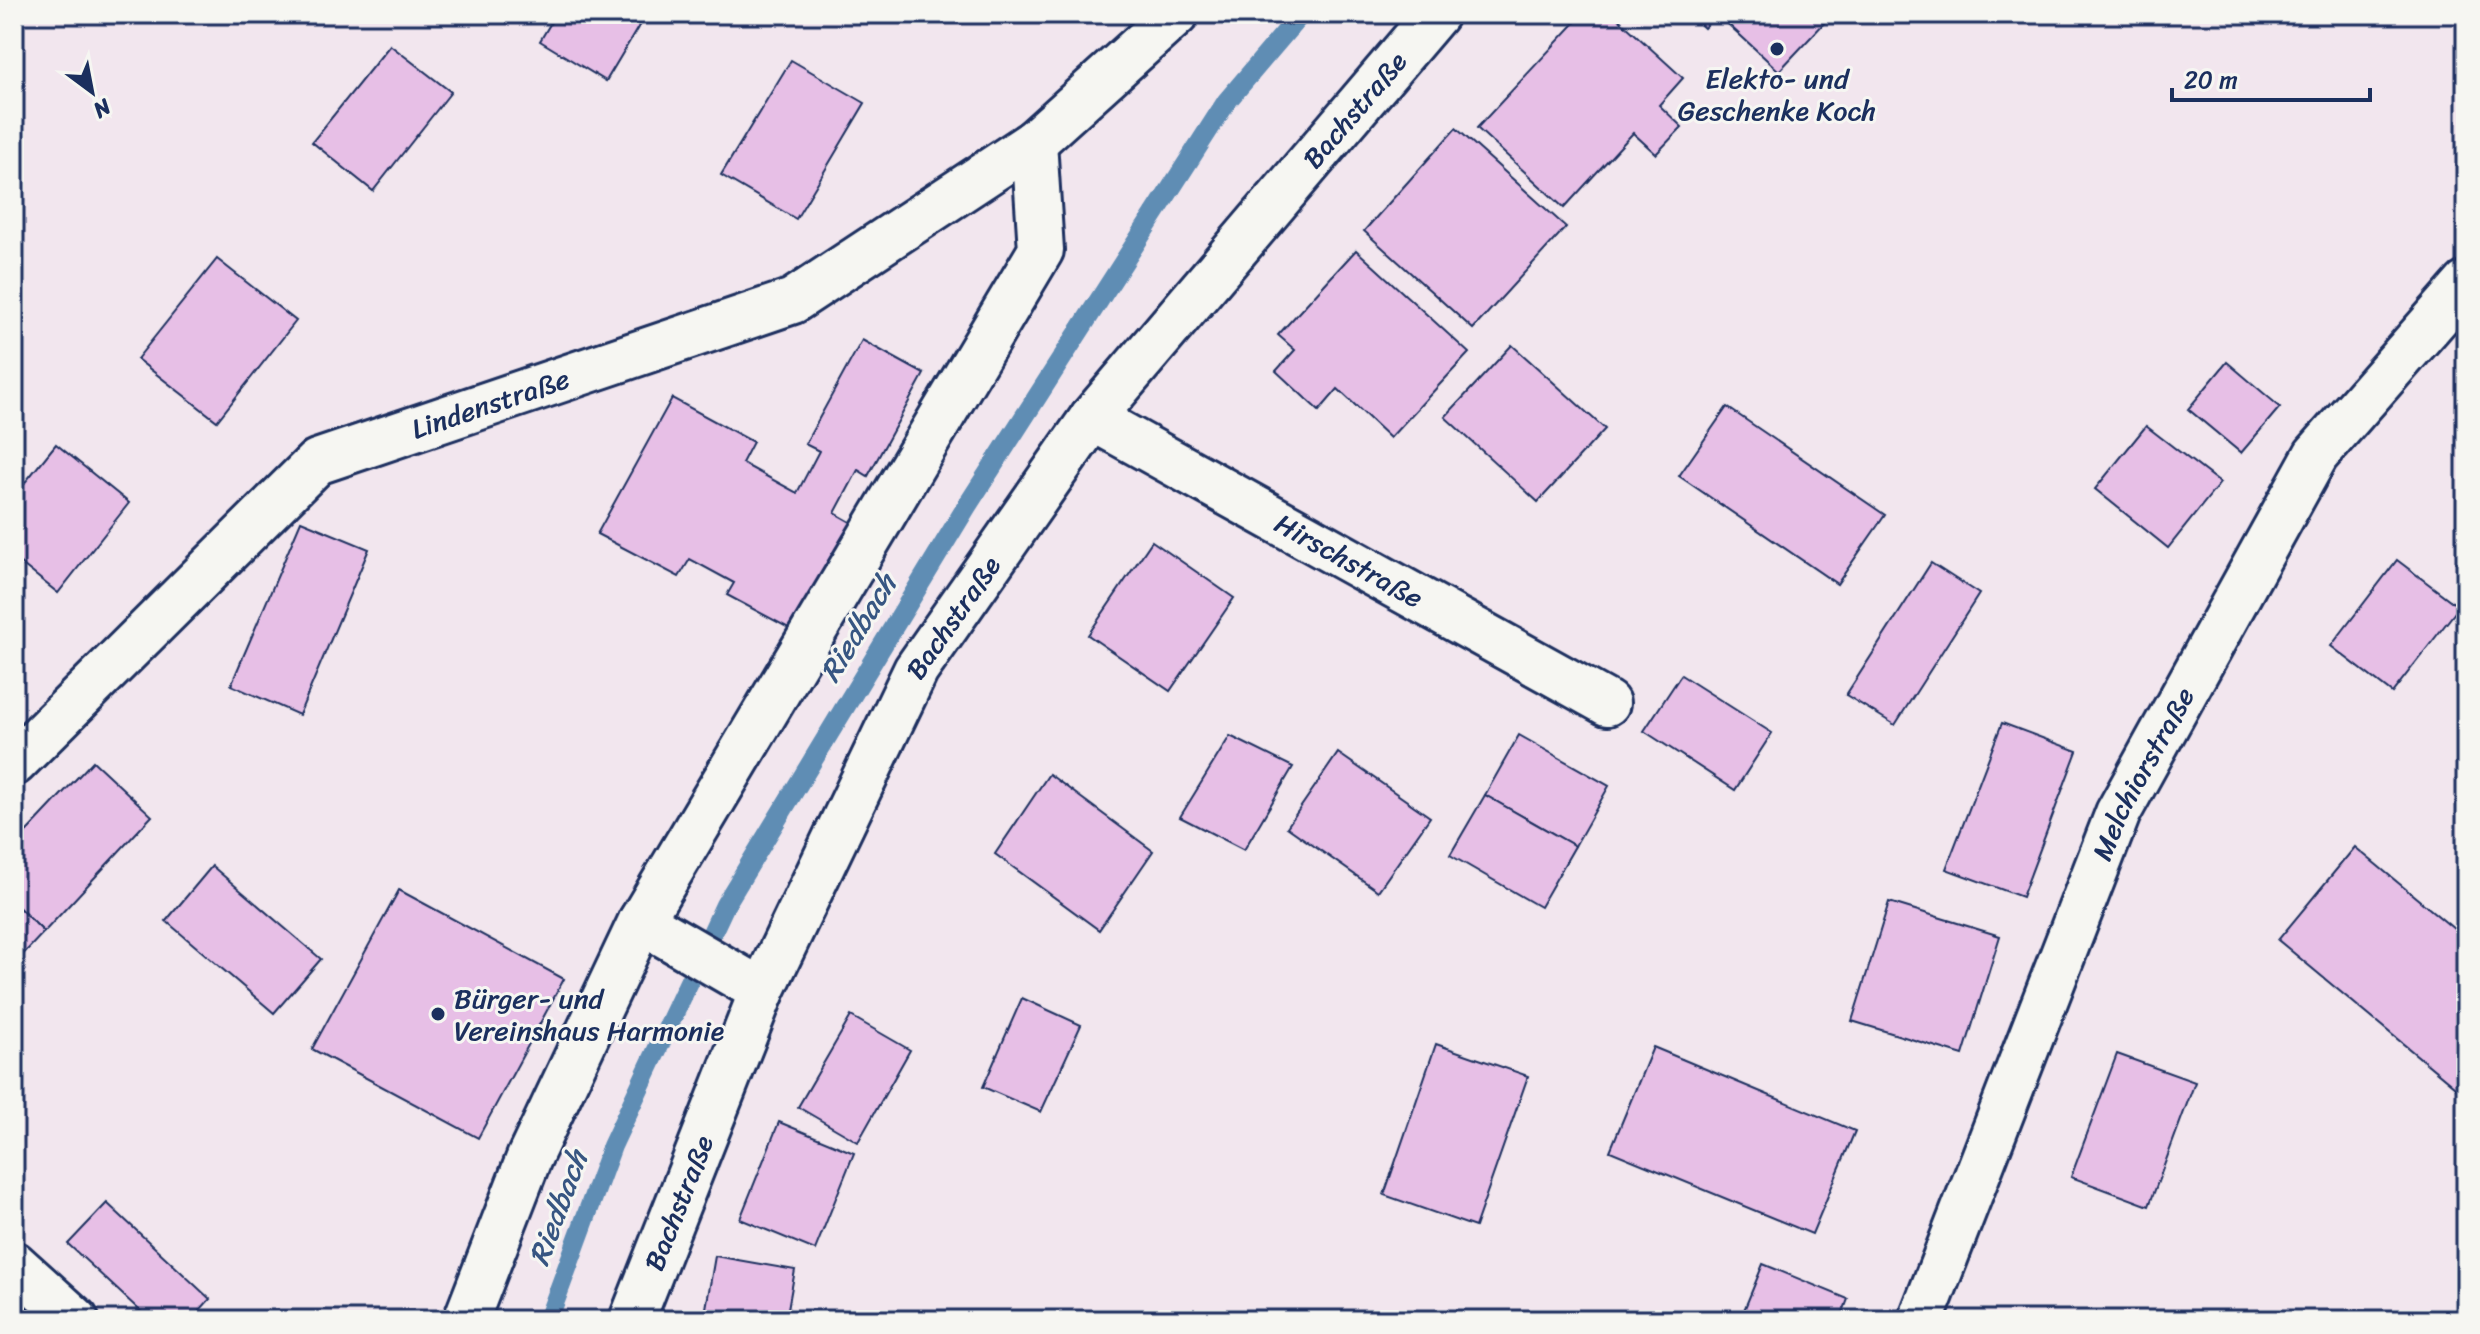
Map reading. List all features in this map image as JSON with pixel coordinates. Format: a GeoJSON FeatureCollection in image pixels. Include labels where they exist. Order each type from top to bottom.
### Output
{"type":"FeatureCollection","features":[{"type":"Feature","properties":{"kind":"street"},"geometry":{"type":"LineString","coordinates":[[466,1320],[529,1158],[1041,250],[1034,142],[1176,14]]}},
{"type":"Feature","properties":{"kind":"street","name":"Bachstraße"},"geometry":{"type":"LineString","coordinates":[[632,1320],[745,981],[916,670],[1092,418],[1436,14]]}},
{"type":"Feature","properties":{"kind":"street","name":"Lindenstraße"},"geometry":{"type":"LineString","coordinates":[[14,763],[317,462],[793,301],[1034,142]]}},
{"type":"Feature","properties":{"kind":"street","name":"Melchiorstraße"},"geometry":{"type":"LineString","coordinates":[[1921,1320],[2118,813],[2316,455],[2466,284]]}},
{"type":"Feature","properties":{"kind":"street","name":"Hirschstraße"},"geometry":{"type":"LineString","coordinates":[[1092,418],[1607,703]]}},
{"type":"Feature","properties":{"kind":"street"},"geometry":{"type":"LineString","coordinates":[[655,930],[745,981]]}},
{"type":"Feature","properties":{"kind":"street"},"geometry":{"type":"LineString","coordinates":[[14,1264],[76,1320]]}},
{"type":"Feature","properties":{"kind":"building"},"geometry":{"type":"Polygon","coordinates":[[[556,14],[646,14],[606,81],[540,41],[556,14]]]}},
{"type":"Feature","properties":{"kind":"building"},"geometry":{"type":"Polygon","coordinates":[[[1583,14],[1613,14],[1683,78],[1659,105],[1682,127],[1656,154],[1633,133],[1564,208],[1477,128],[1583,14]]]}},
{"type":"Feature","properties":{"kind":"building"},"geometry":{"type":"Polygon","coordinates":[[[1689,14],[1717,14],[1704,28],[1689,14]]]}},
{"type":"Feature","properties":{"kind":"building","name":"Elekto- und Geschenke Koch"},"geometry":{"type":"Polygon","coordinates":[[[1717,14],[1821,14],[1827,20],[1779,71],[1717,14]]]}},
{"type":"Feature","properties":{"kind":"building"},"geometry":{"type":"Polygon","coordinates":[[[390,45],[451,92],[373,191],[312,142],[390,45]]]}},
{"type":"Feature","properties":{"kind":"building"},"geometry":{"type":"Polygon","coordinates":[[[791,60],[865,103],[796,219],[721,175],[791,60]]]}},
{"type":"Feature","properties":{"kind":"building"},"geometry":{"type":"Polygon","coordinates":[[[1456,128],[1566,227],[1473,329],[1364,231],[1456,128]]]}},
{"type":"Feature","properties":{"kind":"building"},"geometry":{"type":"Polygon","coordinates":[[[1356,250],[1469,353],[1390,438],[1338,389],[1319,411],[1276,371],[1295,350],[1278,335],[1356,250]]]}},
{"type":"Feature","properties":{"kind":"building"},"geometry":{"type":"Polygon","coordinates":[[[217,259],[296,321],[217,421],[137,359],[217,259]]]}},
{"type":"Feature","properties":{"kind":"building"},"geometry":{"type":"Polygon","coordinates":[[[862,340],[924,374],[868,476],[858,470],[835,513],[854,524],[796,632],[727,595],[734,583],[690,559],[679,577],[597,534],[672,398],[753,442],[742,463],[797,493],[819,451],[805,444],[862,340]]]}},
{"type":"Feature","properties":{"kind":"building"},"geometry":{"type":"Polygon","coordinates":[[[1512,345],[1605,429],[1538,502],[1445,417],[1512,345]]]}},
{"type":"Feature","properties":{"kind":"building"},"geometry":{"type":"Polygon","coordinates":[[[2227,362],[2280,407],[2241,453],[2188,409],[2227,362]]]}},
{"type":"Feature","properties":{"kind":"building"},"geometry":{"type":"Polygon","coordinates":[[[1727,407],[1885,515],[1837,584],[1679,476],[1727,407]]]}},
{"type":"Feature","properties":{"kind":"building"},"geometry":{"type":"Polygon","coordinates":[[[2146,426],[2220,483],[2168,548],[2095,489],[2146,426]]]}},
{"type":"Feature","properties":{"kind":"building"},"geometry":{"type":"Polygon","coordinates":[[[56,444],[129,503],[58,593],[14,558],[14,496],[56,444]]]}},
{"type":"Feature","properties":{"kind":"building"},"geometry":{"type":"Polygon","coordinates":[[[301,521],[369,549],[299,715],[231,685],[301,521]]]}},
{"type":"Feature","properties":{"kind":"building"},"geometry":{"type":"Polygon","coordinates":[[[1152,541],[1234,598],[1170,691],[1088,635],[1152,541]]]}},
{"type":"Feature","properties":{"kind":"building"},"geometry":{"type":"Polygon","coordinates":[[[2397,560],[2459,607],[2392,693],[2331,646],[2397,560]]]}},
{"type":"Feature","properties":{"kind":"building"},"geometry":{"type":"Polygon","coordinates":[[[1931,563],[1979,594],[1895,725],[1846,695],[1931,563]]]}},
{"type":"Feature","properties":{"kind":"building"},"geometry":{"type":"Polygon","coordinates":[[[1681,675],[1772,733],[1735,790],[1644,731],[1681,675]]]}},
{"type":"Feature","properties":{"kind":"building"},"geometry":{"type":"Polygon","coordinates":[[[2002,723],[2077,751],[2022,897],[1946,869],[2002,723]]]}},
{"type":"Feature","properties":{"kind":"building"},"geometry":{"type":"Polygon","coordinates":[[[1519,735],[1609,786],[1575,846],[1485,795],[1519,735]]]}},
{"type":"Feature","properties":{"kind":"building"},"geometry":{"type":"Polygon","coordinates":[[[1230,736],[1293,767],[1244,850],[1180,817],[1230,736]]]}},
{"type":"Feature","properties":{"kind":"building"},"geometry":{"type":"Polygon","coordinates":[[[1338,753],[1430,817],[1378,891],[1287,827],[1338,753]]]}},
{"type":"Feature","properties":{"kind":"building"},"geometry":{"type":"Polygon","coordinates":[[[93,761],[152,816],[44,932],[14,903],[14,845],[93,761]]]}},
{"type":"Feature","properties":{"kind":"building"},"geometry":{"type":"Polygon","coordinates":[[[1049,774],[1153,851],[1099,930],[995,854],[1049,774]]]}},
{"type":"Feature","properties":{"kind":"building"},"geometry":{"type":"Polygon","coordinates":[[[1485,795],[1575,846],[1540,907],[1450,855],[1485,795]]]}},
{"type":"Feature","properties":{"kind":"building"},"geometry":{"type":"Polygon","coordinates":[[[2355,847],[2466,939],[2466,1096],[2278,940],[2355,847]]]}},
{"type":"Feature","properties":{"kind":"building"},"geometry":{"type":"Polygon","coordinates":[[[212,866],[321,959],[274,1013],[166,921],[212,866]]]}},
{"type":"Feature","properties":{"kind":"building","name":"Bürger- und Vereinshaus Harmonie"},"geometry":{"type":"Polygon","coordinates":[[[399,890],[564,979],[478,1138],[312,1049],[399,890]]]}},
{"type":"Feature","properties":{"kind":"building"},"geometry":{"type":"Polygon","coordinates":[[[1889,902],[2000,936],[1963,1055],[1852,1021],[1889,902]]]}},
{"type":"Feature","properties":{"kind":"building"},"geometry":{"type":"Polygon","coordinates":[[[14,903],[44,932],[14,964],[14,903]]]}},
{"type":"Feature","properties":{"kind":"building"},"geometry":{"type":"Polygon","coordinates":[[[1022,998],[1081,1025],[1041,1112],[983,1087],[1022,998]]]}},
{"type":"Feature","properties":{"kind":"building"},"geometry":{"type":"Polygon","coordinates":[[[851,1016],[910,1050],[858,1142],[798,1107],[851,1016]]]}},
{"type":"Feature","properties":{"kind":"building"},"geometry":{"type":"Polygon","coordinates":[[[1436,1044],[1528,1076],[1475,1227],[1384,1195],[1436,1044]]]}},
{"type":"Feature","properties":{"kind":"building"},"geometry":{"type":"Polygon","coordinates":[[[1653,1047],[1855,1131],[1812,1234],[1610,1151],[1653,1047]]]}},
{"type":"Feature","properties":{"kind":"building"},"geometry":{"type":"Polygon","coordinates":[[[2117,1054],[2195,1082],[2149,1206],[2071,1177],[2117,1054]]]}},
{"type":"Feature","properties":{"kind":"building"},"geometry":{"type":"Polygon","coordinates":[[[779,1122],[854,1153],[815,1250],[740,1219],[779,1122]]]}},
{"type":"Feature","properties":{"kind":"building"},"geometry":{"type":"Polygon","coordinates":[[[107,1203],[210,1299],[191,1320],[150,1320],[68,1244],[107,1203]]]}},
{"type":"Feature","properties":{"kind":"building"},"geometry":{"type":"Polygon","coordinates":[[[715,1256],[795,1270],[786,1320],[704,1320],[715,1256]]]}},
{"type":"Feature","properties":{"kind":"building"},"geometry":{"type":"Polygon","coordinates":[[[1763,1264],[1848,1299],[1840,1320],[1740,1320],[1763,1264]]]}},
{"type":"Feature","properties":{"kind":"waterway","name":"Riedbach"},"geometry":{"type":"LineString","coordinates":[[548,1320],[612,1146],[725,905],[967,506],[1227,101],[1301,14]]}},
{"type":"Feature","properties":{"kind":"place","name":"Elekto- und Geschenke Koch"},"geometry":{"type":"Point","coordinates":[1777,49]}},
{"type":"Feature","properties":{"kind":"place","name":"Bürger- und Vereinshaus Harmonie"},"geometry":{"type":"Point","coordinates":[438,1014]}}]}
